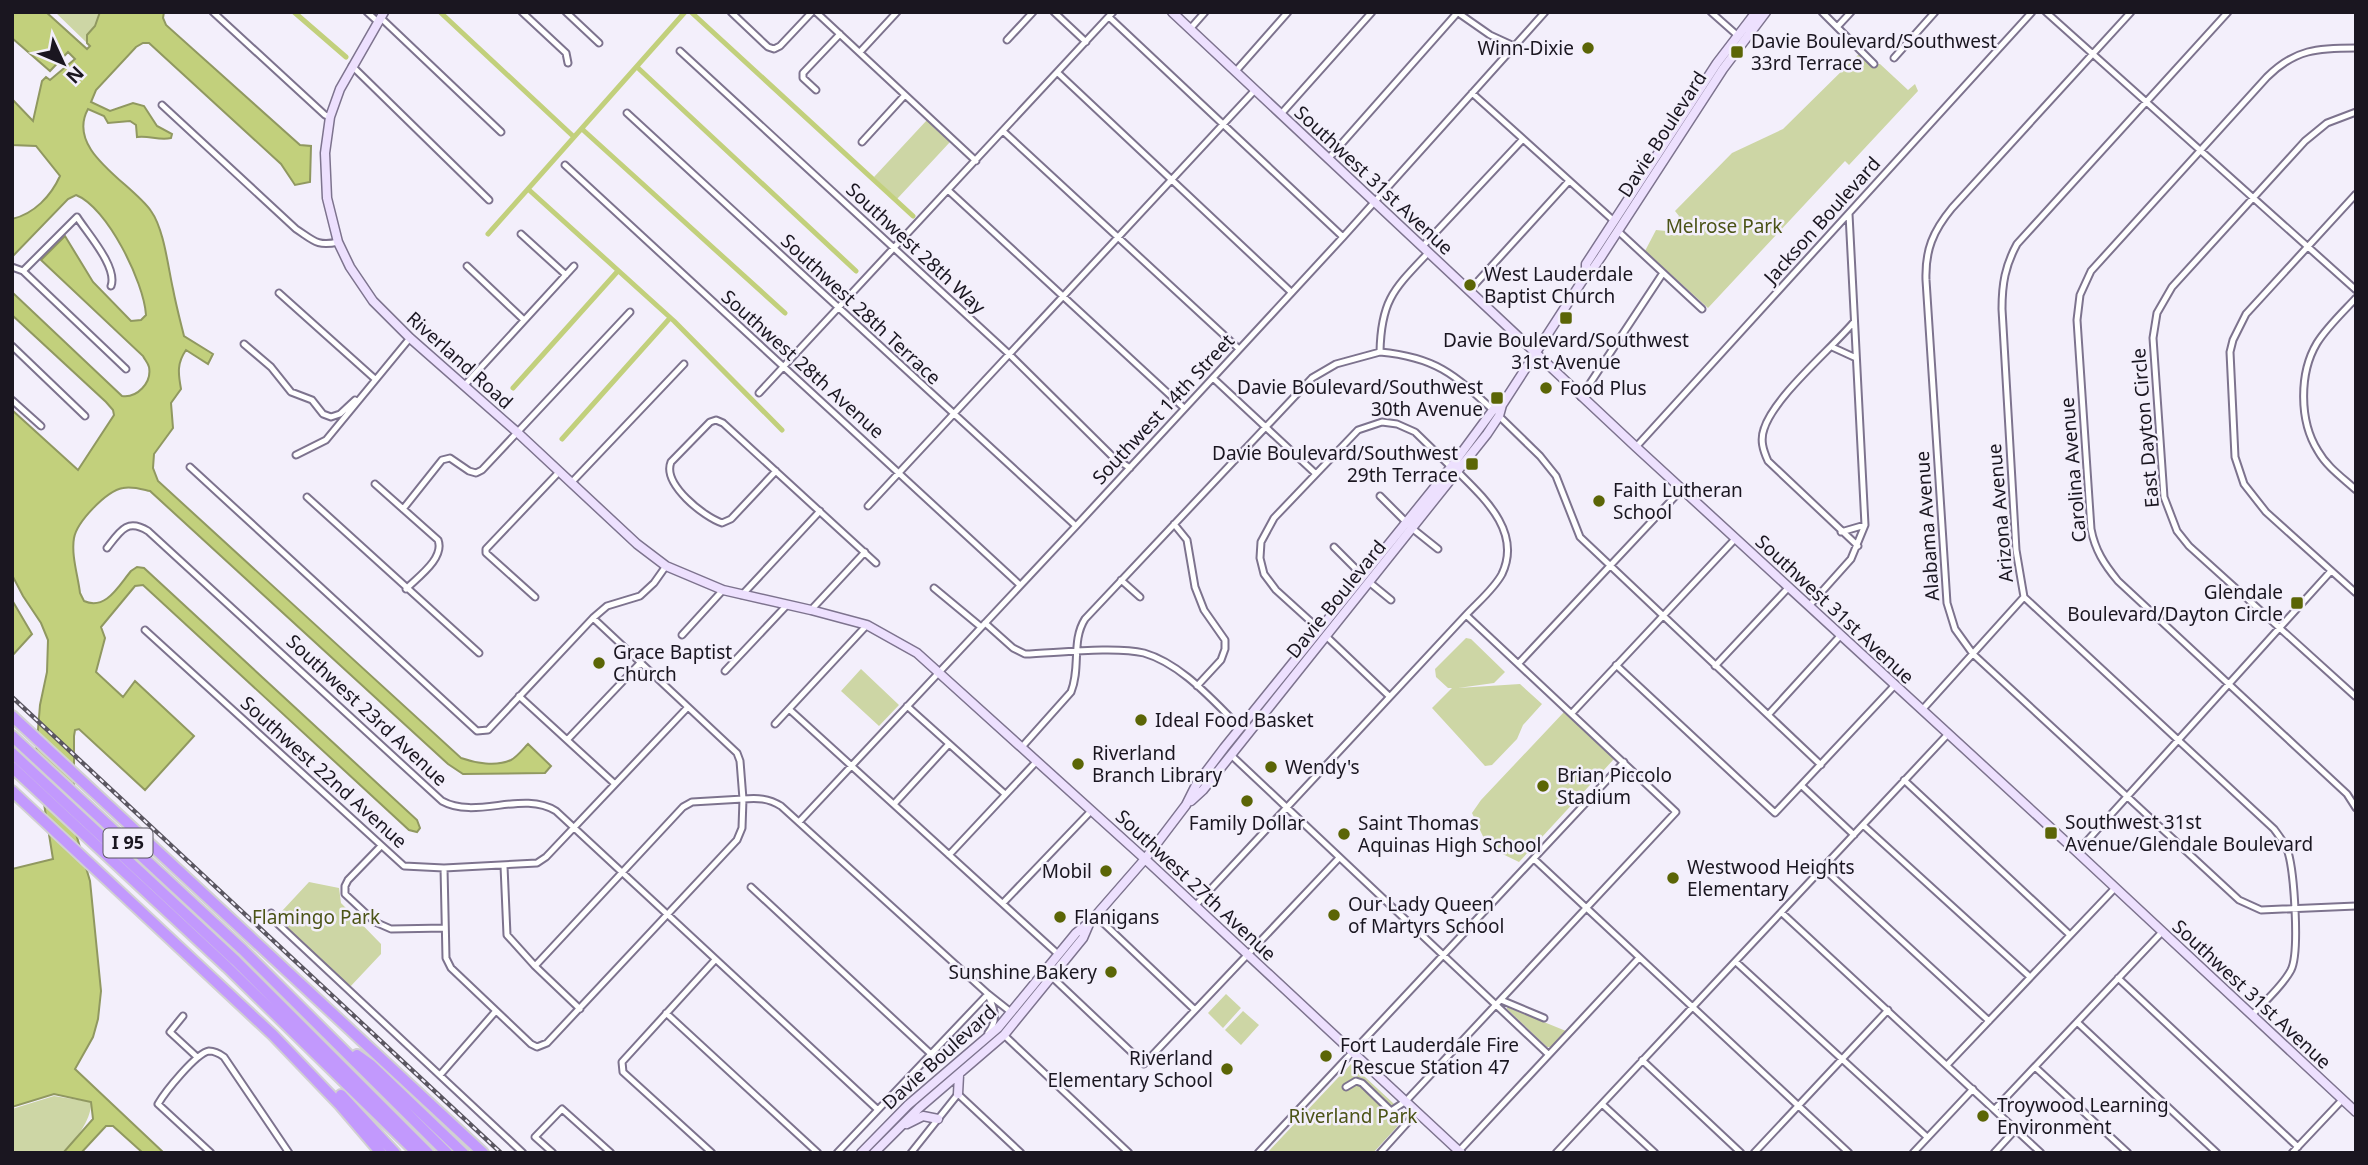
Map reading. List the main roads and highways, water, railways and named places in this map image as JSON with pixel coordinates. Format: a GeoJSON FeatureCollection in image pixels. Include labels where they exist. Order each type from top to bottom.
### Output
{"type":"FeatureCollection","features":[{"type":"Feature","properties":{"kind":"highway"},"geometry":{"type":"LineString","coordinates":[[12,716],[483,1153]]}},
{"type":"Feature","properties":{"kind":"highway","name":"I 95"},"geometry":{"type":"LineString","coordinates":[[12,736],[329,1034],[447,1153]]}},
{"type":"Feature","properties":{"kind":"highway"},"geometry":{"type":"LineString","coordinates":[[12,743],[241,953],[441,1153]]}},
{"type":"Feature","properties":{"kind":"highway"},"geometry":{"type":"LineString","coordinates":[[12,753],[236,961],[428,1153]]}},
{"type":"Feature","properties":{"kind":"highway","name":"I 95"},"geometry":{"type":"LineString","coordinates":[[12,767],[228,967],[416,1153]]}},
{"type":"Feature","properties":{"kind":"highway"},"geometry":{"type":"LineString","coordinates":[[12,791],[273,1035],[326,1081],[395,1153]]}},
{"type":"Feature","properties":{"kind":"highway"},"geometry":{"type":"LineString","coordinates":[[329,1034],[371,1065],[463,1153]]}},
{"type":"Feature","properties":{"kind":"highway"},"geometry":{"type":"LineString","coordinates":[[273,1035],[333,1097],[381,1153]]}},
{"type":"Feature","properties":{"kind":"highway"},"geometry":{"type":"LineString","coordinates":[[431,1106],[475,1153]]}},
{"type":"Feature","properties":{"kind":"highway"},"geometry":{"type":"LineString","coordinates":[[392,1128],[410,1153]]}},
{"type":"Feature","properties":{"kind":"main road","name":"Southwest 31st Avenue"},"geometry":{"type":"LineString","coordinates":[[1172,12],[1581,397],[2356,1112]]}},
{"type":"Feature","properties":{"kind":"main road","name":"Davie Boulevard"},"geometry":{"type":"LineString","coordinates":[[1586,275],[1586,264],[1737,35],[1756,12]]}},
{"type":"Feature","properties":{"kind":"main road","name":"Davie Boulevard"},"geometry":{"type":"LineString","coordinates":[[1186,805],[1196,785],[1241,728],[1366,579],[1413,529],[1502,405],[1723,69],[1766,12]]}},
{"type":"Feature","properties":{"kind":"main road","name":"Riverland Road"},"geometry":{"type":"LineString","coordinates":[[381,18],[340,89],[330,117],[325,153],[331,220],[338,242],[350,267],[373,301],[410,338],[518,433],[637,544],[666,566],[723,590],[787,605]]}},
{"type":"Feature","properties":{"kind":"main road"},"geometry":{"type":"LineString","coordinates":[[1723,69],[1736,44],[1737,35]]}},
{"type":"Feature","properties":{"kind":"main road","name":"Davie Boulevard"},"geometry":{"type":"LineString","coordinates":[[861,1153],[908,1105],[1012,1013],[1076,933],[1093,918],[1144,859],[1186,805],[1203,790],[1322,632],[1353,602],[1406,522],[1457,466],[1472,440],[1496,413]]}},
{"type":"Feature","properties":{"kind":"main road","name":"Southwest 27th Avenue"},"geometry":{"type":"LineString","coordinates":[[787,605],[867,625],[917,653],[1460,1152]]}},
{"type":"Feature","properties":{"kind":"main road"},"geometry":{"type":"LineString","coordinates":[[1231,755],[1230,747],[1241,728]]}},
{"type":"Feature","properties":{"kind":"main road","name":"Davie Boulevard"},"geometry":{"type":"LineString","coordinates":[[874,1153],[895,1130],[1003,1035],[1083,938],[1093,918]]}},
{"type":"Feature","properties":{"kind":"main road"},"geometry":{"type":"LineString","coordinates":[[1003,1035],[1020,1003]]}},
{"type":"Feature","properties":{"kind":"main road"},"geometry":{"type":"LineString","coordinates":[[989,1049],[1002,1024]]}},
{"type":"Feature","properties":{"kind":"main road"},"geometry":{"type":"LineString","coordinates":[[958,1094],[959,1075]]}},
{"type":"Feature","properties":{"kind":"main road"},"geometry":{"type":"LineString","coordinates":[[895,1130],[921,1117],[938,1119]]}},
{"type":"Feature","properties":{"kind":"waterway"},"geometry":{"type":"LineString","coordinates":[[294,12],[346,57]]}},
{"type":"Feature","properties":{"kind":"waterway"},"geometry":{"type":"LineString","coordinates":[[440,12],[574,137]]}},
{"type":"Feature","properties":{"kind":"waterway"},"geometry":{"type":"LineString","coordinates":[[488,234],[685,12]]}},
{"type":"Feature","properties":{"kind":"waterway"},"geometry":{"type":"LineString","coordinates":[[691,12],[913,216]]}},
{"type":"Feature","properties":{"kind":"waterway"},"geometry":{"type":"LineString","coordinates":[[637,67],[856,271]]}},
{"type":"Feature","properties":{"kind":"waterway"},"geometry":{"type":"LineString","coordinates":[[582,129],[785,313]]}},
{"type":"Feature","properties":{"kind":"waterway"},"geometry":{"type":"LineString","coordinates":[[528,189],[674,321],[782,430]]}},
{"type":"Feature","properties":{"kind":"waterway"},"geometry":{"type":"LineString","coordinates":[[513,388],[617,272]]}},
{"type":"Feature","properties":{"kind":"waterway"},"geometry":{"type":"LineString","coordinates":[[562,439],[670,318]]}},
{"type":"Feature","properties":{"kind":"railway"},"geometry":{"type":"LineString","coordinates":[[12,697],[501,1153]]}},
{"type":"Feature","properties":{"kind":"place","name":"Winn-Dixie"},"geometry":{"type":"Point","coordinates":[1588,48]}},
{"type":"Feature","properties":{"kind":"place","name":"Davie Boulevard/Southwest 33rd Terrace"},"geometry":{"type":"Point","coordinates":[1737,52]}},
{"type":"Feature","properties":{"kind":"place","name":"West Lauderdale Baptist Church"},"geometry":{"type":"Point","coordinates":[1470,285]}},
{"type":"Feature","properties":{"kind":"place","name":"Davie Boulevard/Southwest 31st Avenue"},"geometry":{"type":"Point","coordinates":[1566,318]}},
{"type":"Feature","properties":{"kind":"place","name":"Food Plus"},"geometry":{"type":"Point","coordinates":[1546,388]}},
{"type":"Feature","properties":{"kind":"place","name":"Davie Boulevard/Southwest 30th Avenue"},"geometry":{"type":"Point","coordinates":[1497,398]}},
{"type":"Feature","properties":{"kind":"place","name":"Davie Boulevard/Southwest 29th Terrace"},"geometry":{"type":"Point","coordinates":[1472,464]}},
{"type":"Feature","properties":{"kind":"place","name":"Faith Lutheran School"},"geometry":{"type":"Point","coordinates":[1599,501]}},
{"type":"Feature","properties":{"kind":"place","name":"Glendale Boulevard/Dayton Circle"},"geometry":{"type":"Point","coordinates":[2297,603]}},
{"type":"Feature","properties":{"kind":"place","name":"Grace Baptist Church"},"geometry":{"type":"Point","coordinates":[599,663]}},
{"type":"Feature","properties":{"kind":"place","name":"Ideal Food Basket"},"geometry":{"type":"Point","coordinates":[1141,720]}},
{"type":"Feature","properties":{"kind":"place","name":"Riverland Branch Library"},"geometry":{"type":"Point","coordinates":[1078,764]}},
{"type":"Feature","properties":{"kind":"place","name":"Wendy's"},"geometry":{"type":"Point","coordinates":[1271,767]}},
{"type":"Feature","properties":{"kind":"place","name":"Brian Piccolo Stadium"},"geometry":{"type":"Point","coordinates":[1543,786]}},
{"type":"Feature","properties":{"kind":"place","name":"Family Dollar"},"geometry":{"type":"Point","coordinates":[1247,801]}},
{"type":"Feature","properties":{"kind":"place","name":"Southwest 31st Avenue/Glendale Boulevard"},"geometry":{"type":"Point","coordinates":[2051,833]}},
{"type":"Feature","properties":{"kind":"place","name":"Saint Thomas Aquinas High School"},"geometry":{"type":"Point","coordinates":[1344,834]}},
{"type":"Feature","properties":{"kind":"place","name":"Mobil"},"geometry":{"type":"Point","coordinates":[1106,871]}},
{"type":"Feature","properties":{"kind":"place","name":"Westwood Heights Elementary"},"geometry":{"type":"Point","coordinates":[1673,878]}},
{"type":"Feature","properties":{"kind":"place","name":"Our Lady Queen of Martyrs School"},"geometry":{"type":"Point","coordinates":[1334,915]}},
{"type":"Feature","properties":{"kind":"place","name":"Flanigans"},"geometry":{"type":"Point","coordinates":[1060,917]}},
{"type":"Feature","properties":{"kind":"place","name":"Sunshine Bakery"},"geometry":{"type":"Point","coordinates":[1111,972]}},
{"type":"Feature","properties":{"kind":"place","name":"Fort Lauderdale Fire / Rescue Station 47"},"geometry":{"type":"Point","coordinates":[1326,1056]}},
{"type":"Feature","properties":{"kind":"place","name":"Riverland Elementary School"},"geometry":{"type":"Point","coordinates":[1227,1069]}},
{"type":"Feature","properties":{"kind":"place","name":"Troywood Learning Environment"},"geometry":{"type":"Point","coordinates":[1983,1116]}},
{"type":"Feature","properties":{"kind":"park label","name":"Melrose Park"},"geometry":{"type":"Point","coordinates":[1724,226]}},
{"type":"Feature","properties":{"kind":"park label","name":"Flamingo Park"},"geometry":{"type":"Point","coordinates":[316,917]}},
{"type":"Feature","properties":{"kind":"park label","name":"Riverland Park"},"geometry":{"type":"Point","coordinates":[1353,1116]}}]}
